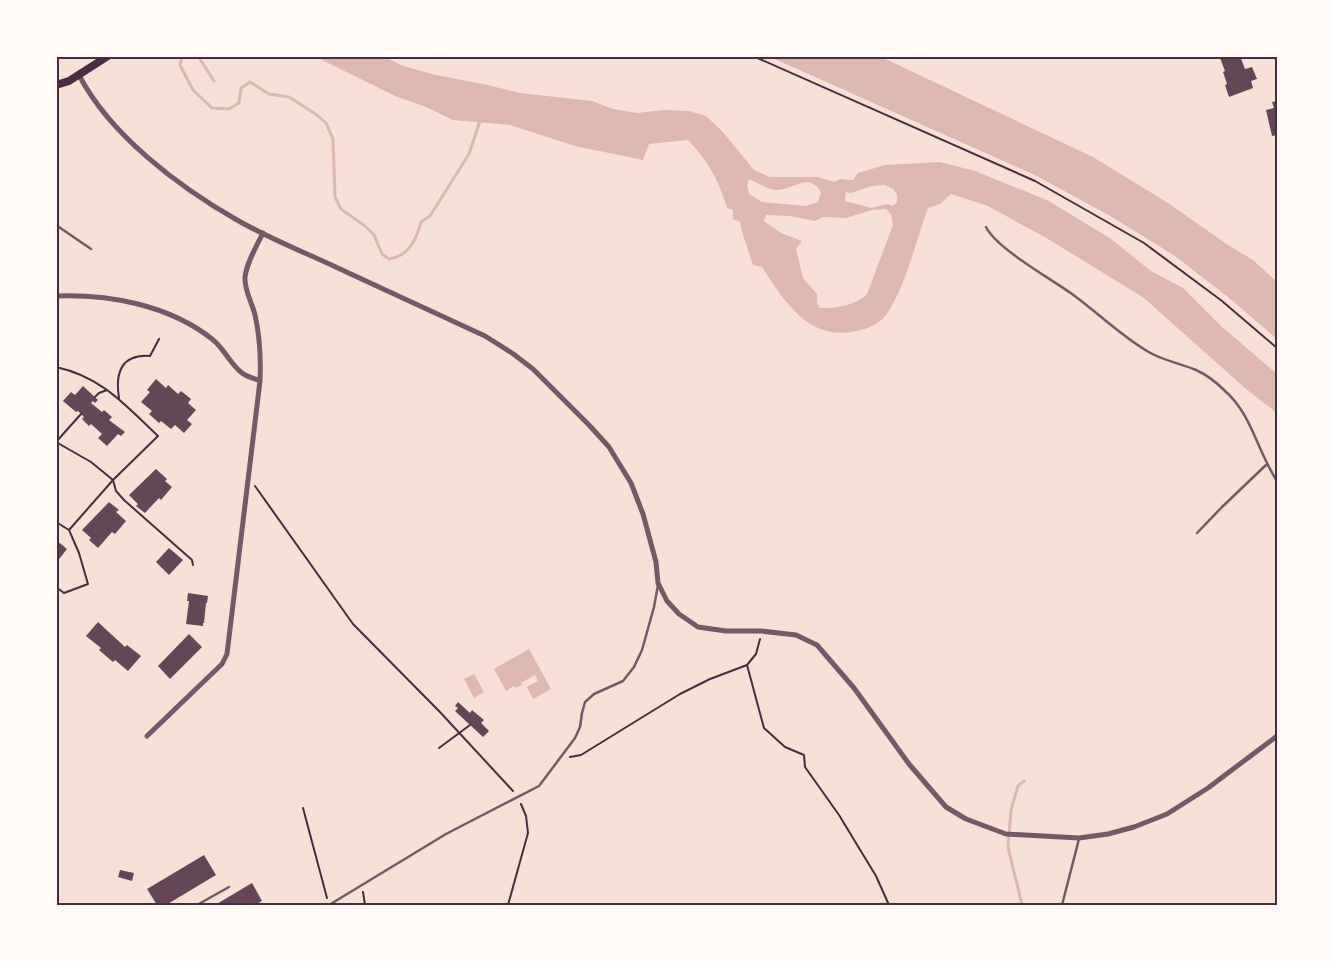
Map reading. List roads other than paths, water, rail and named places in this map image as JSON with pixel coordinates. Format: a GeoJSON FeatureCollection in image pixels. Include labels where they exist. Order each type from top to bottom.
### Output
{"type":"FeatureCollection","features":[{"type":"Feature","properties":{"kind":"main road"},"geometry":{"type":"LineString","coordinates":[[56,85],[79,74],[108,56]]}},
{"type":"Feature","properties":{"kind":"street"},"geometry":{"type":"LineString","coordinates":[[79,74],[91,95],[110,119],[160,166],[213,205],[263,233],[485,336],[534,369],[609,446],[631,483],[643,514],[656,562],[658,583],[667,601],[679,614],[698,627],[726,631],[761,631],[796,635],[818,645],[854,688],[910,764],[946,807],[966,819],[1006,834],[1079,838],[1108,834],[1134,827],[1167,814],[1208,788],[1277,736]]}},
{"type":"Feature","properties":{"kind":"street"},"geometry":{"type":"LineString","coordinates":[[147,736],[222,664],[227,654],[260,381],[261,354],[258,332],[246,288],[245,277],[248,264],[263,233]]}},
{"type":"Feature","properties":{"kind":"street"},"geometry":{"type":"LineString","coordinates":[[56,296],[92,296],[114,299],[181,320],[215,341],[242,374],[260,381]]}},
{"type":"Feature","properties":{"kind":"lane"},"geometry":{"type":"LineString","coordinates":[[56,225],[91,250]]}},
{"type":"Feature","properties":{"kind":"lane"},"geometry":{"type":"LineString","coordinates":[[986,227],[996,241],[1072,294],[1146,351],[1162,359],[1196,370],[1209,377],[1225,390],[1248,419],[1266,465],[1277,481]]}},
{"type":"Feature","properties":{"kind":"lane"},"geometry":{"type":"LineString","coordinates":[[1197,533],[1222,506],[1266,465]]}},
{"type":"Feature","properties":{"kind":"lane"},"geometry":{"type":"LineString","coordinates":[[329,905],[473,819],[539,786],[575,738],[580,727],[585,702],[594,694],[623,681],[634,667],[642,650],[654,607],[658,583]]}},
{"type":"Feature","properties":{"kind":"lane"},"geometry":{"type":"LineString","coordinates":[[1062,905],[1079,838]]}},
{"type":"Feature","properties":{"kind":"lane"},"geometry":{"type":"LineString","coordinates":[[197,905],[228,887]]}},
{"type":"Feature","properties":{"kind":"waterway"},"geometry":{"type":"LineString","coordinates":[[182,56],[180,65],[193,90],[212,108],[229,109],[239,103],[241,88],[250,82],[269,94],[289,97],[326,123],[333,139],[335,197],[341,209],[374,235],[382,254],[389,259],[402,254],[411,246],[421,222],[430,216],[469,154],[481,118]]}},
{"type":"Feature","properties":{"kind":"waterway"},"geometry":{"type":"LineString","coordinates":[[198,56],[214,81]]}},
{"type":"Feature","properties":{"kind":"waterway"},"geometry":{"type":"LineString","coordinates":[[1022,905],[1008,847],[1011,810],[1018,786],[1024,781]]}}]}
